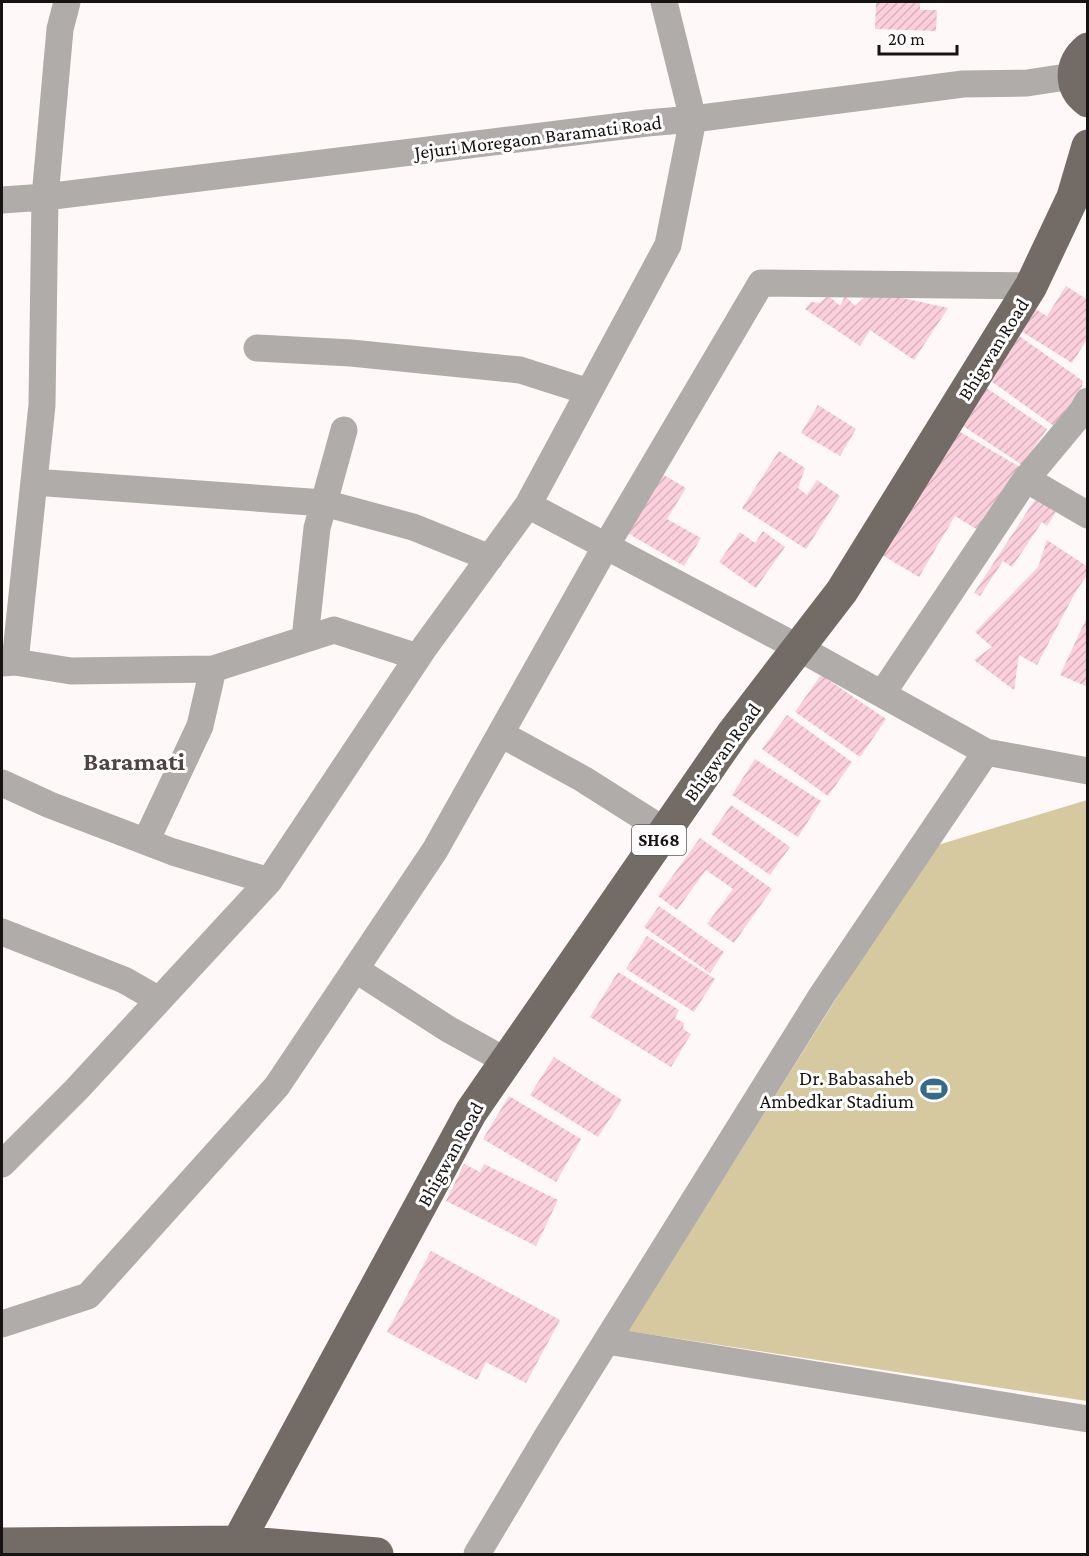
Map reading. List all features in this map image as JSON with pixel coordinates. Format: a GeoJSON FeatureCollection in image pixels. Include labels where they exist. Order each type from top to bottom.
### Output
{"type":"FeatureCollection","features":[{"type":"Feature","properties":{"kind":"main road","name":"Bhigwan Road"},"geometry":{"type":"LineString","coordinates":[[236,1548],[471,1112],[733,733],[842,591],[1031,286],[1073,196],[1088,146]]}},
{"type":"Feature","properties":{"kind":"main road"},"geometry":{"type":"LineString","coordinates":[[2,1544],[236,1548],[377,1554]]}},
{"type":"Feature","properties":{"kind":"street"},"geometry":{"type":"LineString","coordinates":[[67,2],[60,29],[45,197],[42,405],[34,482],[8,662],[71,671],[213,669],[334,630],[418,657]]}},
{"type":"Feature","properties":{"kind":"street"},"geometry":{"type":"LineString","coordinates":[[2,1164],[76,1090],[269,881],[418,657],[528,505],[668,245],[693,119],[664,2]]}},
{"type":"Feature","properties":{"kind":"street","name":"Jejuri Moregaon Baramati Road"},"geometry":{"type":"LineString","coordinates":[[2,200],[45,197],[693,119],[963,84],[1027,83],[1083,75]]}},
{"type":"Feature","properties":{"kind":"street"},"geometry":{"type":"LineString","coordinates":[[2,1324],[88,1296],[277,1086],[435,850],[606,546],[761,283],[1031,286]]}},
{"type":"Feature","properties":{"kind":"street"},"geometry":{"type":"LineString","coordinates":[[257,348],[351,353],[520,370],[589,392]]}},
{"type":"Feature","properties":{"kind":"street"},"geometry":{"type":"LineString","coordinates":[[882,694],[1026,479],[1088,401]]}},
{"type":"Feature","properties":{"kind":"street"},"geometry":{"type":"LineString","coordinates":[[305,639],[317,528],[344,430]]}},
{"type":"Feature","properties":{"kind":"street"},"geometry":{"type":"LineString","coordinates":[[1026,479],[1088,515]]}},
{"type":"Feature","properties":{"kind":"street"},"geometry":{"type":"LineString","coordinates":[[34,482],[324,503],[413,527],[490,558]]}},
{"type":"Feature","properties":{"kind":"street"},"geometry":{"type":"LineString","coordinates":[[528,505],[799,648],[986,752],[1088,771]]}},
{"type":"Feature","properties":{"kind":"street"},"geometry":{"type":"LineString","coordinates":[[146,841],[200,726],[213,669]]}},
{"type":"Feature","properties":{"kind":"street"},"geometry":{"type":"LineString","coordinates":[[501,734],[583,779],[665,831]]}},
{"type":"Feature","properties":{"kind":"street"},"geometry":{"type":"LineString","coordinates":[[477,1554],[822,994],[986,752]]}},
{"type":"Feature","properties":{"kind":"street"},"geometry":{"type":"LineString","coordinates":[[2,783],[50,805],[172,852],[269,881]]}},
{"type":"Feature","properties":{"kind":"street"},"geometry":{"type":"LineString","coordinates":[[2,932],[124,980],[159,1000]]}},
{"type":"Feature","properties":{"kind":"street"},"geometry":{"type":"LineString","coordinates":[[356,969],[448,1029],[506,1061]]}},
{"type":"Feature","properties":{"kind":"street"},"geometry":{"type":"LineString","coordinates":[[607,1341],[1088,1419]]}},
{"type":"Feature","properties":{"kind":"shaded area","name":"Dr. Babasaheb Ambedkar Stadium"},"geometry":{"type":"Polygon","coordinates":[[[1087,800],[1087,1401],[628,1331],[931,847],[1087,800]]]}},
{"type":"Feature","properties":{"kind":"building"},"geometry":{"type":"Polygon","coordinates":[[[876,2],[920,2],[920,10],[937,10],[936,31],[875,29],[876,2]]]}},
{"type":"Feature","properties":{"kind":"building"},"geometry":{"type":"Polygon","coordinates":[[[1066,286],[1088,300],[1088,338],[1072,363],[1021,331],[1035,309],[1047,316],[1066,286]]]}},
{"type":"Feature","properties":{"kind":"building"},"geometry":{"type":"Polygon","coordinates":[[[871,291],[948,308],[914,360],[870,330],[860,346],[805,309],[811,302],[820,303],[828,295],[840,306],[845,296],[855,306],[871,291]]]}},
{"type":"Feature","properties":{"kind":"building"},"geometry":{"type":"Polygon","coordinates":[[[1012,331],[1083,381],[1076,412],[1054,426],[981,374],[1012,331]]]}},
{"type":"Feature","properties":{"kind":"building"},"geometry":{"type":"Polygon","coordinates":[[[982,385],[1047,429],[1022,465],[957,422],[982,385]]]}},
{"type":"Feature","properties":{"kind":"building"},"geometry":{"type":"Polygon","coordinates":[[[818,405],[856,429],[840,456],[801,433],[818,405]]]}},
{"type":"Feature","properties":{"kind":"building"},"geometry":{"type":"Polygon","coordinates":[[[952,427],[1025,470],[986,535],[955,516],[919,577],[877,552],[952,427]]]}},
{"type":"Feature","properties":{"kind":"building"},"geometry":{"type":"Polygon","coordinates":[[[779,451],[805,468],[798,488],[807,495],[817,480],[840,496],[806,549],[742,508],[779,451]]]}},
{"type":"Feature","properties":{"kind":"building"},"geometry":{"type":"Polygon","coordinates":[[[659,472],[686,488],[667,519],[701,538],[684,566],[624,531],[659,472]]]}},
{"type":"Feature","properties":{"kind":"building"},"geometry":{"type":"Polygon","coordinates":[[[1036,498],[1056,512],[1047,526],[1042,522],[1012,567],[1003,561],[980,596],[974,593],[1036,498]]]}},
{"type":"Feature","properties":{"kind":"building"},"geometry":{"type":"Polygon","coordinates":[[[763,531],[785,547],[756,588],[719,562],[740,532],[755,543],[763,531]]]}},
{"type":"Feature","properties":{"kind":"building"},"geometry":{"type":"Polygon","coordinates":[[[1047,540],[1088,567],[1088,574],[1076,591],[1037,665],[1019,655],[1014,690],[974,660],[992,647],[975,632],[1038,567],[1047,540]]]}},
{"type":"Feature","properties":{"kind":"building"},"geometry":{"type":"Polygon","coordinates":[[[1088,615],[1088,687],[1060,675],[1088,615]]]}},
{"type":"Feature","properties":{"kind":"building"},"geometry":{"type":"Polygon","coordinates":[[[821,675],[886,719],[860,757],[795,712],[821,675]]]}},
{"type":"Feature","properties":{"kind":"building"},"geometry":{"type":"Polygon","coordinates":[[[787,715],[852,762],[828,796],[762,749],[787,715]]]}},
{"type":"Feature","properties":{"kind":"building"},"geometry":{"type":"Polygon","coordinates":[[[755,759],[821,801],[798,837],[732,795],[755,759]]]}},
{"type":"Feature","properties":{"kind":"building"},"geometry":{"type":"Polygon","coordinates":[[[731,805],[790,847],[770,875],[711,834],[731,805]]]}},
{"type":"Feature","properties":{"kind":"building"},"geometry":{"type":"Polygon","coordinates":[[[700,838],[772,889],[734,943],[707,924],[733,889],[706,870],[677,910],[658,896],[700,838]]]}},
{"type":"Feature","properties":{"kind":"building"},"geometry":{"type":"Polygon","coordinates":[[[659,906],[724,952],[710,973],[644,927],[659,906]]]}},
{"type":"Feature","properties":{"kind":"building"},"geometry":{"type":"Polygon","coordinates":[[[647,936],[715,979],[694,1012],[626,969],[647,936]]]}},
{"type":"Feature","properties":{"kind":"building"},"geometry":{"type":"Polygon","coordinates":[[[618,972],[679,1010],[675,1018],[684,1023],[683,1029],[691,1034],[671,1067],[590,1017],[618,972]]]}},
{"type":"Feature","properties":{"kind":"building"},"geometry":{"type":"Polygon","coordinates":[[[554,1057],[622,1100],[598,1137],[530,1095],[554,1057]]]}},
{"type":"Feature","properties":{"kind":"building"},"geometry":{"type":"Polygon","coordinates":[[[509,1096],[581,1139],[556,1182],[483,1139],[509,1096]]]}},
{"type":"Feature","properties":{"kind":"building"},"geometry":{"type":"Polygon","coordinates":[[[464,1164],[480,1172],[484,1164],[558,1200],[536,1246],[446,1201],[464,1164]]]}},
{"type":"Feature","properties":{"kind":"building"},"geometry":{"type":"Polygon","coordinates":[[[431,1251],[560,1320],[526,1383],[486,1362],[477,1380],[387,1332],[431,1251]]]}},
{"type":"Feature","properties":{"kind":"place","name":"Dr. Babasaheb Ambedkar Stadium"},"geometry":{"type":"Point","coordinates":[934,1089]}},
{"type":"Feature","properties":{"kind":"district","name":"Baramati"},"geometry":{"type":"Point","coordinates":[134,761]}}]}
